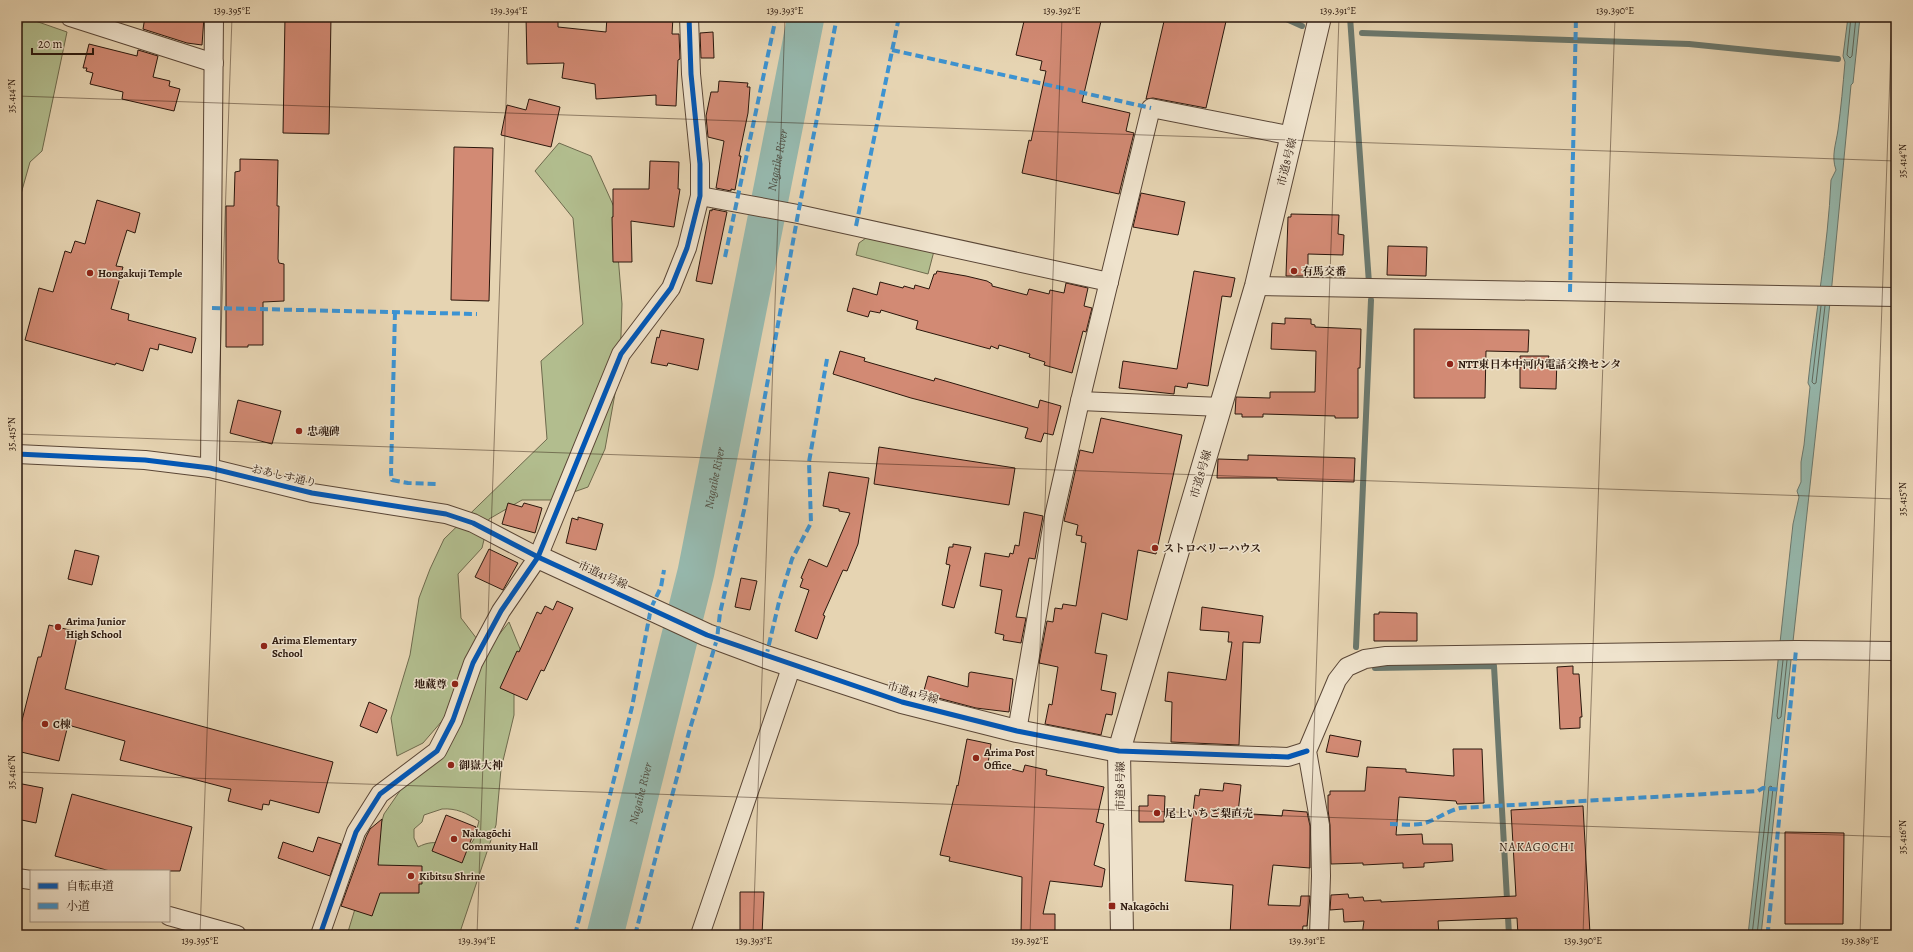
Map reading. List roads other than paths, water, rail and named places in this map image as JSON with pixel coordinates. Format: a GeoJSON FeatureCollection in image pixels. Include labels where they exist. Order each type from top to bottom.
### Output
{"type":"FeatureCollection","features":[{"type":"Feature","properties":{"kind":"street"},"geometry":{"type":"LineString","coordinates":[[70,17],[214,63]]}},
{"type":"Feature","properties":{"kind":"street"},"geometry":{"type":"LineString","coordinates":[[210,468],[214,17]]}},
{"type":"Feature","properties":{"kind":"street"},"geometry":{"type":"LineString","coordinates":[[320,935],[356,832],[380,794],[437,751],[453,720],[473,663],[501,611],[538,557],[621,354],[671,288],[687,248],[700,196],[700,164],[691,74],[689,17]]}},
{"type":"Feature","properties":{"kind":"street","name":"市道8号線"},"geometry":{"type":"LineString","coordinates":[[1122,935],[1119,751],[1256,286],[1293,136],[1320,17]]}},
{"type":"Feature","properties":{"kind":"street"},"geometry":{"type":"LineString","coordinates":[[1017,731],[1054,516],[1080,401],[1151,108],[1293,136]]}},
{"type":"Feature","properties":{"kind":"street"},"geometry":{"type":"LineString","coordinates":[[700,196],[790,213],[1109,282]]}},
{"type":"Feature","properties":{"kind":"street"},"geometry":{"type":"LineString","coordinates":[[1256,286],[1896,296]]}},
{"type":"Feature","properties":{"kind":"street"},"geometry":{"type":"LineString","coordinates":[[1080,401],[1221,407]]}},
{"type":"Feature","properties":{"kind":"street","name":"おあしす通り"},"geometry":{"type":"LineString","coordinates":[[17,454],[145,460],[210,468],[312,493],[446,514],[473,522],[538,557]]}},
{"type":"Feature","properties":{"kind":"street","name":"市道41号線"},"geometry":{"type":"LineString","coordinates":[[538,557],[707,635],[902,702],[1017,731],[1119,751]]}},
{"type":"Feature","properties":{"kind":"street"},"geometry":{"type":"LineString","coordinates":[[1319,935],[1321,876],[1320,825],[1307,751],[1337,680],[1347,667],[1365,659],[1386,656],[1784,650],[1896,651]]}},
{"type":"Feature","properties":{"kind":"street"},"geometry":{"type":"LineString","coordinates":[[700,935],[792,665]]}},
{"type":"Feature","properties":{"kind":"street"},"geometry":{"type":"LineString","coordinates":[[1119,751],[1288,757],[1307,751]]}},
{"type":"Feature","properties":{"kind":"street"},"geometry":{"type":"LineString","coordinates":[[17,878],[30,880]]}},
{"type":"Feature","properties":{"kind":"street"},"geometry":{"type":"LineString","coordinates":[[170,916],[237,935]]}},
{"type":"Feature","properties":{"kind":"water"},"geometry":{"type":"Polygon","coordinates":[[[1848,17],[1860,17],[1853,83],[1851,85],[1832,284],[1761,935],[1748,935],[1793,524],[1799,497],[1797,491],[1801,482],[1801,462],[1810,387],[1808,383],[1824,256],[1831,180],[1836,170],[1834,155],[1841,105],[1845,62],[1843,56],[1848,17]]]}},
{"type":"Feature","properties":{"kind":"waterway","name":"Nagaike River"},"geometry":{"type":"LineString","coordinates":[[605,935],[696,572],[806,17]]}},
{"type":"Feature","properties":{"kind":"waterway"},"geometry":{"type":"LineString","coordinates":[[1282,17],[1302,26]]}},
{"type":"Feature","properties":{"kind":"waterway"},"geometry":{"type":"LineString","coordinates":[[1350,17],[1369,283]]}},
{"type":"Feature","properties":{"kind":"waterway"},"geometry":{"type":"LineString","coordinates":[[1362,33],[1689,44],[1838,59]]}},
{"type":"Feature","properties":{"kind":"waterway"},"geometry":{"type":"LineString","coordinates":[[1356,647],[1371,300]]}},
{"type":"Feature","properties":{"kind":"waterway"},"geometry":{"type":"LineString","coordinates":[[1375,668],[1494,666],[1509,935]]}},
{"type":"Feature","properties":{"kind":"place","name":"有馬交番"},"geometry":{"type":"Point","coordinates":[1294,271]}},
{"type":"Feature","properties":{"kind":"place","name":"Hongakuji Temple"},"geometry":{"type":"Point","coordinates":[90,273]}},
{"type":"Feature","properties":{"kind":"place","name":"NTT東日本中河内電話交換センタ"},"geometry":{"type":"Point","coordinates":[1450,364]}},
{"type":"Feature","properties":{"kind":"place","name":"忠魂碑"},"geometry":{"type":"Point","coordinates":[299,431]}},
{"type":"Feature","properties":{"kind":"place","name":"ストロベリーハウス"},"geometry":{"type":"Point","coordinates":[1155,548]}},
{"type":"Feature","properties":{"kind":"place","name":"Arima Junior High School"},"geometry":{"type":"Point","coordinates":[58,627]}},
{"type":"Feature","properties":{"kind":"place","name":"Arima Elementary School"},"geometry":{"type":"Point","coordinates":[264,646]}},
{"type":"Feature","properties":{"kind":"place","name":"地蔵尊"},"geometry":{"type":"Point","coordinates":[455,684]}},
{"type":"Feature","properties":{"kind":"place","name":"C棟"},"geometry":{"type":"Point","coordinates":[45,724]}},
{"type":"Feature","properties":{"kind":"place","name":"Arima Post Office"},"geometry":{"type":"Point","coordinates":[976,758]}},
{"type":"Feature","properties":{"kind":"place","name":"御嶽大神"},"geometry":{"type":"Point","coordinates":[451,765]}},
{"type":"Feature","properties":{"kind":"place","name":"尾上いちご梨直売"},"geometry":{"type":"Point","coordinates":[1157,813]}},
{"type":"Feature","properties":{"kind":"place","name":"Nakagōchi Community Hall"},"geometry":{"type":"Point","coordinates":[454,839]}},
{"type":"Feature","properties":{"kind":"place","name":"Kibitsu Shrine"},"geometry":{"type":"Point","coordinates":[411,876]}},
{"type":"Feature","properties":{"kind":"place","name":"Nakagōchi"},"geometry":{"type":"Point","coordinates":[1112,906]}},
{"type":"Feature","properties":{"kind":"district","name":"NAKAGOCHI"},"geometry":{"type":"Point","coordinates":[1537,847]}}]}
